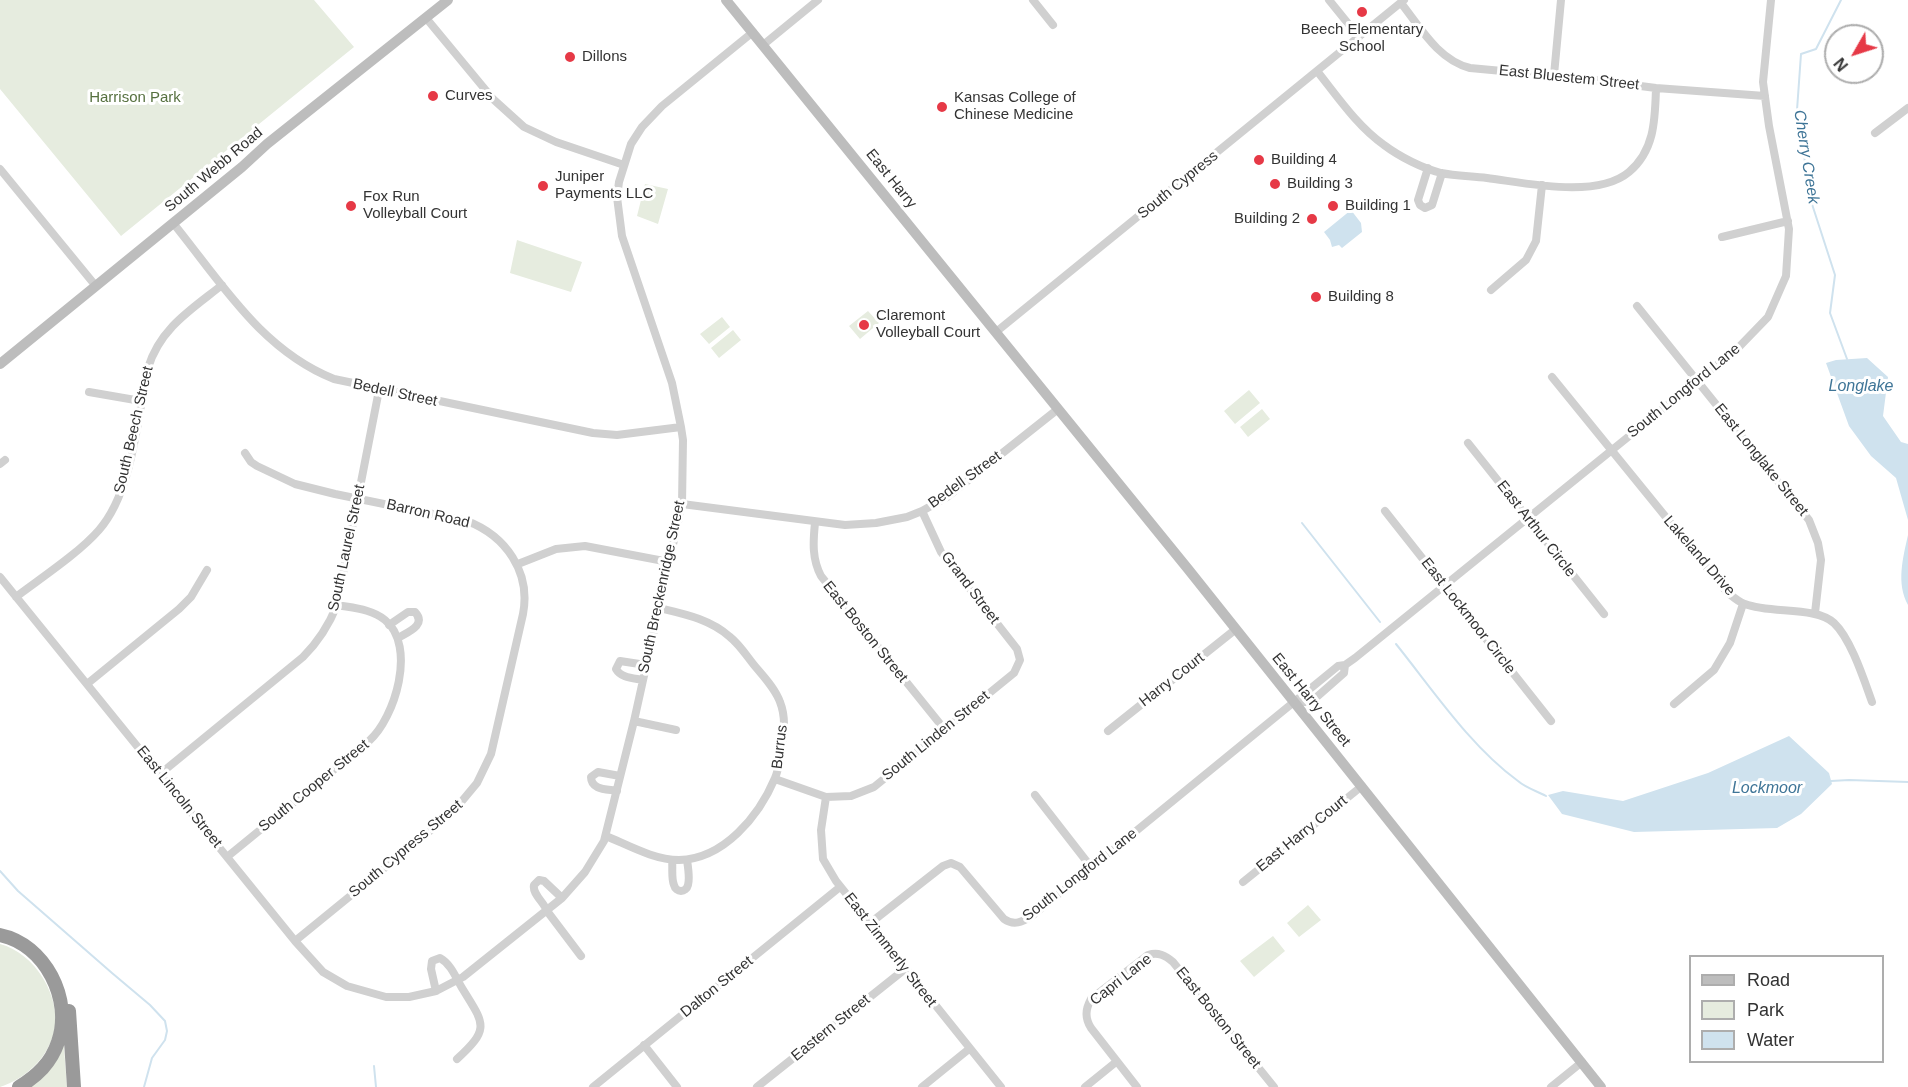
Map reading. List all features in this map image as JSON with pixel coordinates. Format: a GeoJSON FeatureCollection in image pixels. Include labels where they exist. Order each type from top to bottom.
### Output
{"type":"FeatureCollection","features":[{"type":"Feature","properties":{"kind":"highway"},"geometry":{"type":"LineString","coordinates":[[0,927],[40,947],[58,972],[68,1002],[74,1087]]}},
{"type":"Feature","properties":{"kind":"highway"},"geometry":{"type":"LineString","coordinates":[[0,935],[19,942],[40,959],[55,984],[59,998],[59,1041],[40,1072],[19,1087]]}},
{"type":"Feature","properties":{"kind":"main road","name":"South Webb Road"},"geometry":{"type":"LineString","coordinates":[[0,364],[267,144],[448,0]]}},
{"type":"Feature","properties":{"kind":"main road"},"geometry":{"type":"LineString","coordinates":[[726,0],[763,45]]}},
{"type":"Feature","properties":{"kind":"main road","name":"East Harry"},"geometry":{"type":"LineString","coordinates":[[763,45],[996,332]]}},
{"type":"Feature","properties":{"kind":"main road","name":"East Harry Street"},"geometry":{"type":"LineString","coordinates":[[996,332],[1601,1087]]}},
{"type":"Feature","properties":{"kind":"street"},"geometry":{"type":"LineString","coordinates":[[763,45],[818,0]]}},
{"type":"Feature","properties":{"kind":"street"},"geometry":{"type":"LineString","coordinates":[[1033,0],[1053,26]]}},
{"type":"Feature","properties":{"kind":"street"},"geometry":{"type":"LineString","coordinates":[[1329,0],[1359,37],[1403,1]]}},
{"type":"Feature","properties":{"kind":"street"},"geometry":{"type":"LineString","coordinates":[[1554,75],[1561,0]]}},
{"type":"Feature","properties":{"kind":"street","name":"South Longford Lane"},"geometry":{"type":"LineString","coordinates":[[869,924],[943,866],[951,863],[960,867],[1009,923],[1017,923],[1032,916],[1338,666],[1345,665],[1738,348],[1768,317],[1786,276],[1790,228],[1763,82],[1771,0]]}},
{"type":"Feature","properties":{"kind":"street","name":"East Bluestem Street"},"geometry":{"type":"LineString","coordinates":[[1403,1],[1440,52],[1455,63],[1470,68],[1554,75],[1656,88],[1765,96]]}},
{"type":"Feature","properties":{"kind":"street"},"geometry":{"type":"LineString","coordinates":[[426,18],[493,99],[524,127],[556,142],[624,165]]}},
{"type":"Feature","properties":{"kind":"street","name":"South Breckenridge Street"},"geometry":{"type":"LineString","coordinates":[[375,995],[409,997],[436,991],[458,980],[562,898],[585,872],[606,836],[682,504],[683,440],[672,383],[622,236],[617,197],[631,144],[642,127],[662,106],[753,32]]}},
{"type":"Feature","properties":{"kind":"street","name":"South Cypress"},"geometry":{"type":"LineString","coordinates":[[996,332],[1359,37]]}},
{"type":"Feature","properties":{"kind":"street"},"geometry":{"type":"LineString","coordinates":[[1317,71],[1354,117],[1384,145],[1413,162],[1442,173],[1542,185],[1588,187],[1612,182],[1628,172],[1643,157],[1653,135],[1656,88]]}},
{"type":"Feature","properties":{"kind":"street"},"geometry":{"type":"LineString","coordinates":[[1875,133],[1908,108]]}},
{"type":"Feature","properties":{"kind":"street"},"geometry":{"type":"LineString","coordinates":[[1428,168],[1418,200],[1425,208],[1432,205],[1442,173]]}},
{"type":"Feature","properties":{"kind":"street"},"geometry":{"type":"LineString","coordinates":[[0,169],[95,285]]}},
{"type":"Feature","properties":{"kind":"street"},"geometry":{"type":"LineString","coordinates":[[1491,290],[1526,260],[1536,241],[1542,185]]}},
{"type":"Feature","properties":{"kind":"street"},"geometry":{"type":"LineString","coordinates":[[1722,237],[1788,221]]}},
{"type":"Feature","properties":{"kind":"street","name":"Bedell Street"},"geometry":{"type":"LineString","coordinates":[[173,223],[267,338],[298,361],[334,379],[592,433],[617,435],[681,428]]}},
{"type":"Feature","properties":{"kind":"street","name":"South Beech Street"},"geometry":{"type":"LineString","coordinates":[[16,597],[92,537],[111,513],[126,480],[151,359],[164,335],[182,316],[222,285]]}},
{"type":"Feature","properties":{"kind":"street","name":"East Longlake Street"},"geometry":{"type":"LineString","coordinates":[[1637,306],[1809,520],[1818,543],[1821,560],[1815,613]]}},
{"type":"Feature","properties":{"kind":"street","name":"Lakeland Drive"},"geometry":{"type":"LineString","coordinates":[[1552,377],[1706,570],[1726,591],[1743,604],[1774,611],[1815,613]]}},
{"type":"Feature","properties":{"kind":"street","name":"South Laurel Street"},"geometry":{"type":"LineString","coordinates":[[160,774],[303,657],[323,634],[337,605],[379,390]]}},
{"type":"Feature","properties":{"kind":"street"},"geometry":{"type":"LineString","coordinates":[[89,392],[141,401]]}},
{"type":"Feature","properties":{"kind":"street","name":"Bedell Street"},"geometry":{"type":"LineString","coordinates":[[682,504],[814,523],[861,525],[892,520],[922,511],[947,497],[1058,409]]}},
{"type":"Feature","properties":{"kind":"street","name":"East Arthur Circle"},"geometry":{"type":"LineString","coordinates":[[1468,443],[1604,614]]}},
{"type":"Feature","properties":{"kind":"street","name":"Barron Road"},"geometry":{"type":"LineString","coordinates":[[245,453],[257,466],[295,484],[475,524],[497,538],[518,564]]}},
{"type":"Feature","properties":{"kind":"street","name":"Grand Street"},"geometry":{"type":"LineString","coordinates":[[922,511],[941,552],[1017,649],[1019,663]]}},
{"type":"Feature","properties":{"kind":"street","name":"East Lockmoor Circle"},"geometry":{"type":"LineString","coordinates":[[1385,511],[1551,721]]}},
{"type":"Feature","properties":{"kind":"street","name":"East Boston Street"},"geometry":{"type":"LineString","coordinates":[[814,523],[813,551],[821,576],[945,730]]}},
{"type":"Feature","properties":{"kind":"street"},"geometry":{"type":"LineString","coordinates":[[518,564],[556,549],[585,546],[669,562]]}},
{"type":"Feature","properties":{"kind":"street","name":"South Cypress Street"},"geometry":{"type":"LineString","coordinates":[[295,941],[452,813],[477,783],[491,754],[524,607],[524,585],[518,564]]}},
{"type":"Feature","properties":{"kind":"street"},"geometry":{"type":"LineString","coordinates":[[87,684],[179,609],[191,597],[207,570]]}},
{"type":"Feature","properties":{"kind":"street","name":"East Lincoln Street"},"geometry":{"type":"LineString","coordinates":[[0,577],[313,962],[331,977],[347,986],[375,995]]}},
{"type":"Feature","properties":{"kind":"street"},"geometry":{"type":"LineString","coordinates":[[1674,704],[1714,670],[1730,643],[1743,604]]}},
{"type":"Feature","properties":{"kind":"street"},"geometry":{"type":"LineString","coordinates":[[337,605],[372,613],[389,625],[398,638],[418,626],[420,618],[413,611],[408,612],[389,625]]}},
{"type":"Feature","properties":{"kind":"street","name":"Burrus"},"geometry":{"type":"LineString","coordinates":[[606,836],[657,857],[672,860],[687,860],[709,854],[740,831],[758,809],[775,780],[785,727],[780,702],[767,680],[731,637],[715,625],[694,616],[659,608]]}},
{"type":"Feature","properties":{"kind":"street"},"geometry":{"type":"LineString","coordinates":[[1815,613],[1833,622],[1841,631],[1872,702]]}},
{"type":"Feature","properties":{"kind":"street","name":"Harry Court"},"geometry":{"type":"LineString","coordinates":[[1108,731],[1236,629]]}},
{"type":"Feature","properties":{"kind":"street","name":"South Cooper Street"},"geometry":{"type":"LineString","coordinates":[[227,857],[380,731],[390,710],[398,680],[401,657],[398,638]]}},
{"type":"Feature","properties":{"kind":"street"},"geometry":{"type":"LineString","coordinates":[[643,680],[625,677],[616,669],[620,662],[646,665]]}},
{"type":"Feature","properties":{"kind":"street","name":"South Linden Street"},"geometry":{"type":"LineString","coordinates":[[775,780],[826,797],[851,796],[874,787],[1014,673],[1019,663]]}},
{"type":"Feature","properties":{"kind":"street"},"geometry":{"type":"LineString","coordinates":[[634,721],[676,730]]}},
{"type":"Feature","properties":{"kind":"street"},"geometry":{"type":"LineString","coordinates":[[617,791],[594,786],[591,777],[598,772],[621,776]]}},
{"type":"Feature","properties":{"kind":"street","name":"East Harry Court"},"geometry":{"type":"LineString","coordinates":[[1243,882],[1362,786]]}},
{"type":"Feature","properties":{"kind":"street"},"geometry":{"type":"LineString","coordinates":[[1035,795],[1091,867]]}},
{"type":"Feature","properties":{"kind":"street","name":"East Zimmerly Street"},"geometry":{"type":"LineString","coordinates":[[826,797],[821,830],[823,859],[840,887],[1000,1087]]}},
{"type":"Feature","properties":{"kind":"street"},"geometry":{"type":"LineString","coordinates":[[672,860],[674,888],[682,891],[688,884],[687,860]]}},
{"type":"Feature","properties":{"kind":"street"},"geometry":{"type":"LineString","coordinates":[[562,898],[544,880],[535,882],[534,891],[581,956]]}},
{"type":"Feature","properties":{"kind":"street","name":"Dalton Street"},"geometry":{"type":"LineString","coordinates":[[592,1087],[840,887]]}},
{"type":"Feature","properties":{"kind":"street","name":"East Boston Street"},"geometry":{"type":"LineString","coordinates":[[1159,954],[1173,962],[1274,1087]]}},
{"type":"Feature","properties":{"kind":"street","name":"Capri Lane"},"geometry":{"type":"LineString","coordinates":[[1116,1062],[1087,1021],[1086,1011],[1091,999],[1148,955],[1159,954]]}},
{"type":"Feature","properties":{"kind":"street"},"geometry":{"type":"LineString","coordinates":[[436,991],[430,966],[435,959],[440,958],[445,961],[458,980],[476,1009],[481,1023],[476,1041],[457,1059]]}},
{"type":"Feature","properties":{"kind":"street","name":"Eastern Street"},"geometry":{"type":"LineString","coordinates":[[757,1087],[905,969]]}},
{"type":"Feature","properties":{"kind":"street"},"geometry":{"type":"LineString","coordinates":[[644,1045],[677,1087]]}},
{"type":"Feature","properties":{"kind":"street"},"geometry":{"type":"LineString","coordinates":[[922,1087],[969,1049]]}},
{"type":"Feature","properties":{"kind":"street"},"geometry":{"type":"LineString","coordinates":[[1084,1087],[1116,1062],[1137,1087]]}},
{"type":"Feature","properties":{"kind":"street"},"geometry":{"type":"LineString","coordinates":[[1551,1087],[1582,1062]]}},
{"type":"Feature","properties":{"kind":"green space","name":"Harrison Park"},"geometry":{"type":"Polygon","coordinates":[[[0,0],[314,0],[354,47],[121,236],[0,89],[0,0]]]}},
{"type":"Feature","properties":{"kind":"green space"},"geometry":{"type":"Polygon","coordinates":[[[645,184],[668,189],[658,224],[637,216],[645,184]]]}},
{"type":"Feature","properties":{"kind":"green space"},"geometry":{"type":"Polygon","coordinates":[[[517,240],[582,262],[571,292],[510,273],[517,240]]]}},
{"type":"Feature","properties":{"kind":"green space","name":"Claremont Volleyball Court"},"geometry":{"type":"Polygon","coordinates":[[[868,311],[879,323],[860,339],[849,326],[868,311]]]}},
{"type":"Feature","properties":{"kind":"green space"},"geometry":{"type":"Polygon","coordinates":[[[722,317],[730,327],[709,344],[700,334],[722,317]]]}},
{"type":"Feature","properties":{"kind":"green space"},"geometry":{"type":"Polygon","coordinates":[[[733,330],[741,340],[719,358],[711,348],[733,330]]]}},
{"type":"Feature","properties":{"kind":"green space"},"geometry":{"type":"Polygon","coordinates":[[[1249,390],[1260,403],[1235,424],[1224,411],[1249,390]]]}},
{"type":"Feature","properties":{"kind":"green space"},"geometry":{"type":"Polygon","coordinates":[[[1262,409],[1270,419],[1248,437],[1240,427],[1262,409]]]}},
{"type":"Feature","properties":{"kind":"green space"},"geometry":{"type":"Polygon","coordinates":[[[1308,905],[1321,920],[1299,937],[1287,923],[1308,905]]]}},
{"type":"Feature","properties":{"kind":"green space"},"geometry":{"type":"Polygon","coordinates":[[[1273,936],[1285,951],[1254,977],[1240,961],[1273,936]]]}},
{"type":"Feature","properties":{"kind":"green space"},"geometry":{"type":"Polygon","coordinates":[[[0,944],[13,949],[35,967],[50,991],[55,1019],[51,1042],[41,1059],[27,1073],[0,1087],[0,944]]]}},
{"type":"Feature","properties":{"kind":"green space"},"geometry":{"type":"Polygon","coordinates":[[[63,1035],[67,1087],[30,1087],[63,1035]]]}},
{"type":"Feature","properties":{"kind":"water"},"geometry":{"type":"Polygon","coordinates":[[[1351,210],[1361,223],[1362,232],[1342,248],[1339,245],[1332,247],[1324,232],[1351,210]]]}},
{"type":"Feature","properties":{"kind":"water","name":"Longlake"},"geometry":{"type":"Polygon","coordinates":[[[1867,358],[1888,377],[1883,416],[1901,442],[1908,444],[1908,520],[1896,478],[1871,456],[1849,426],[1826,363],[1867,358]]]}},
{"type":"Feature","properties":{"kind":"water"},"geometry":{"type":"Polygon","coordinates":[[[1908,535],[1908,605],[1901,579],[1908,535]]]}},
{"type":"Feature","properties":{"kind":"water","name":"Lockmoor"},"geometry":{"type":"Polygon","coordinates":[[[1789,736],[1829,773],[1832,784],[1801,814],[1777,828],[1634,832],[1562,814],[1548,795],[1563,791],[1623,801],[1708,773],[1789,736]]]}},
{"type":"Feature","properties":{"kind":"waterway","name":"Cherry Creek"},"geometry":{"type":"LineString","coordinates":[[1841,0],[1816,49],[1801,54],[1797,110],[1811,201],[1835,275],[1830,313],[1847,359]]}},
{"type":"Feature","properties":{"kind":"waterway"},"geometry":{"type":"LineString","coordinates":[[1302,523],[1380,622]]}},
{"type":"Feature","properties":{"kind":"waterway"},"geometry":{"type":"LineString","coordinates":[[1396,644],[1453,717],[1484,751],[1521,783],[1546,796]]}},
{"type":"Feature","properties":{"kind":"waterway"},"geometry":{"type":"LineString","coordinates":[[1831,781],[1908,782]]}},
{"type":"Feature","properties":{"kind":"waterway"},"geometry":{"type":"LineString","coordinates":[[0,871],[18,891],[150,1005],[165,1021],[167,1031],[165,1040],[152,1058],[144,1087]]}},
{"type":"Feature","properties":{"kind":"waterway"},"geometry":{"type":"LineString","coordinates":[[374,1066],[376,1087]]}},
{"type":"Feature","properties":{"kind":"place","name":"Beech Elementary School"},"geometry":{"type":"Point","coordinates":[1362,12]}},
{"type":"Feature","properties":{"kind":"place","name":"Dillons"},"geometry":{"type":"Point","coordinates":[570,57]}},
{"type":"Feature","properties":{"kind":"place","name":"Curves"},"geometry":{"type":"Point","coordinates":[433,96]}},
{"type":"Feature","properties":{"kind":"place","name":"Kansas College of Chinese Medicine"},"geometry":{"type":"Point","coordinates":[942,107]}},
{"type":"Feature","properties":{"kind":"place","name":"Building 4"},"geometry":{"type":"Point","coordinates":[1259,160]}},
{"type":"Feature","properties":{"kind":"place","name":"Building 3"},"geometry":{"type":"Point","coordinates":[1275,184]}},
{"type":"Feature","properties":{"kind":"place","name":"Juniper Payments LLC"},"geometry":{"type":"Point","coordinates":[543,186]}},
{"type":"Feature","properties":{"kind":"place","name":"Fox Run Volleyball Court"},"geometry":{"type":"Point","coordinates":[351,206]}},
{"type":"Feature","properties":{"kind":"place","name":"Building 1"},"geometry":{"type":"Point","coordinates":[1333,206]}},
{"type":"Feature","properties":{"kind":"place","name":"Building 2"},"geometry":{"type":"Point","coordinates":[1312,219]}},
{"type":"Feature","properties":{"kind":"place","name":"Building 8"},"geometry":{"type":"Point","coordinates":[1316,297]}},
{"type":"Feature","properties":{"kind":"place","name":"Claremont Volleyball Court"},"geometry":{"type":"Point","coordinates":[864,325]}}]}
